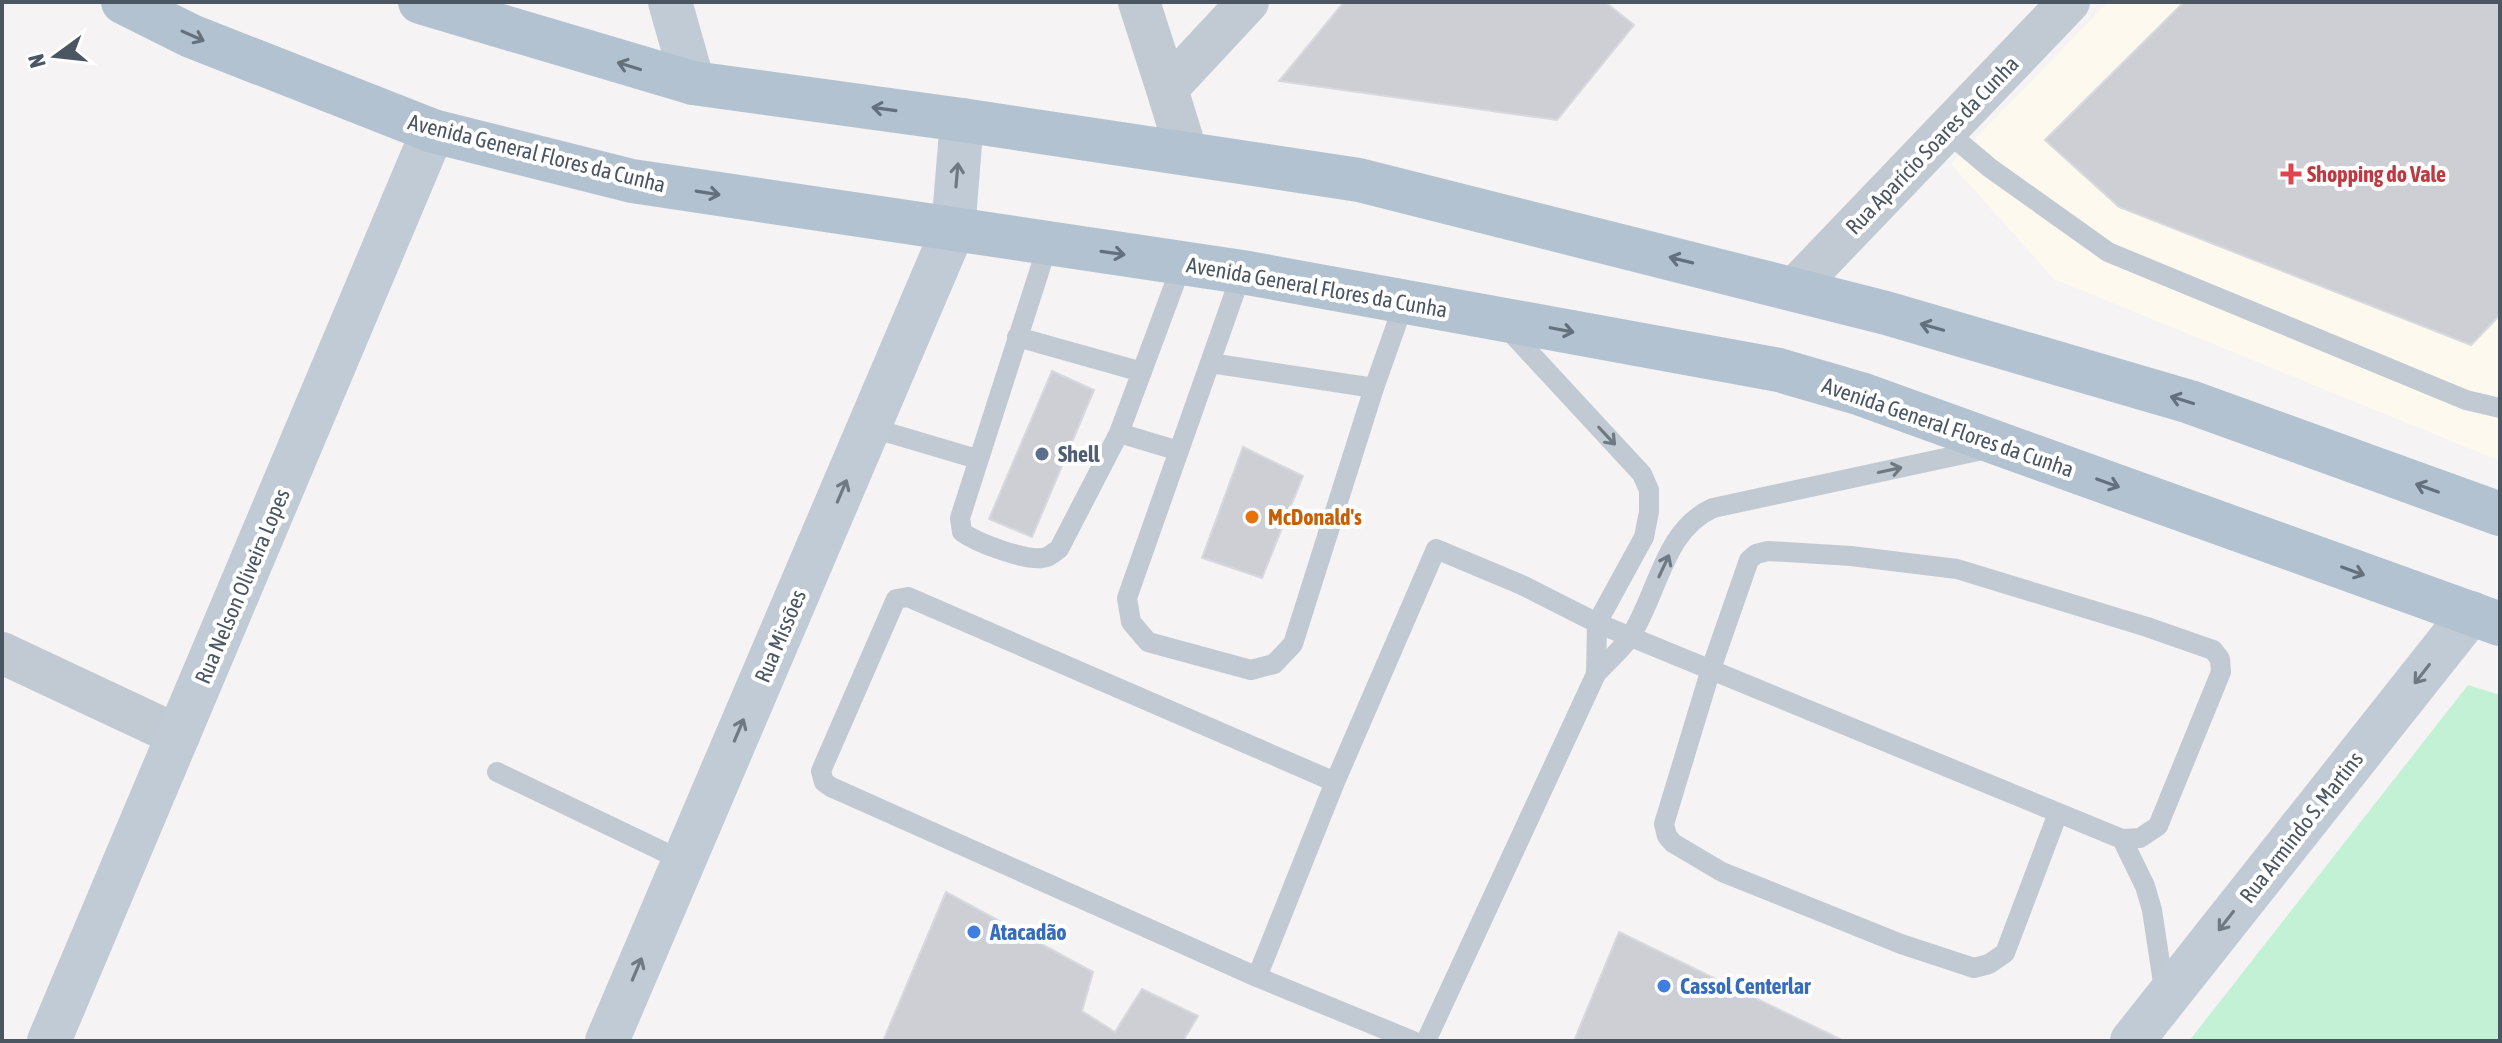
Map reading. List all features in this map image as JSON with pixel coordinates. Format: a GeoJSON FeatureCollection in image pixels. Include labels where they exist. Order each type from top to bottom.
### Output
{"type":"FeatureCollection","features":[{"type":"Feature","properties":{"kind":"main road","name":"Avenida General Flores da Cunha"},"geometry":{"type":"LineString","coordinates":[[123,2],[191,36],[433,131],[632,181],[1242,272],[1779,370],[1861,394],[2486,618]]}},
{"type":"Feature","properties":{"kind":"main road"},"geometry":{"type":"LineString","coordinates":[[420,2],[693,83],[1359,180],[1795,288],[2190,402],[2500,514]]}},
{"type":"Feature","properties":{"kind":"street"},"geometry":{"type":"LineString","coordinates":[[670,2],[693,83]]}},
{"type":"Feature","properties":{"kind":"street"},"geometry":{"type":"LineString","coordinates":[[1139,2],[1187,154]]}},
{"type":"Feature","properties":{"kind":"street"},"geometry":{"type":"LineString","coordinates":[[1167,89],[1248,2]]}},
{"type":"Feature","properties":{"kind":"street","name":"Rua Aparício Soares da Cunha"},"geometry":{"type":"LineString","coordinates":[[1795,288],[2069,2]]}},
{"type":"Feature","properties":{"kind":"street","name":"Rua Missões"},"geometry":{"type":"LineString","coordinates":[[607,1041],[953,230],[962,120]]}},
{"type":"Feature","properties":{"kind":"street","name":"Rua Nelson Oliveira Lopes"},"geometry":{"type":"LineString","coordinates":[[49,1041],[433,131]]}},
{"type":"Feature","properties":{"kind":"street","name":"Rua Armindo S. Martins"},"geometry":{"type":"LineString","coordinates":[[2132,1041],[2486,618]]}},
{"type":"Feature","properties":{"kind":"street"},"geometry":{"type":"LineString","coordinates":[[2,653],[179,736]]}},
{"type":"Feature","properties":{"kind":"lane"},"geometry":{"type":"LineString","coordinates":[[1946,131],[1990,168],[2108,252],[2466,400],[2500,408]]}},
{"type":"Feature","properties":{"kind":"lane"},"geometry":{"type":"LineString","coordinates":[[1048,244],[960,518],[962,532],[972,539],[1030,558],[1046,558],[1059,549],[1119,433],[1182,264]]}},
{"type":"Feature","properties":{"kind":"lane"},"geometry":{"type":"LineString","coordinates":[[1242,272],[1127,598],[1131,622],[1148,642],[1251,670],[1274,664],[1293,644],[1404,303]]}},
{"type":"Feature","properties":{"kind":"lane"},"geometry":{"type":"LineString","coordinates":[[1497,318],[1642,474],[1649,490],[1644,537],[1597,623],[1596,674]]}},
{"type":"Feature","properties":{"kind":"lane"},"geometry":{"type":"LineString","coordinates":[[1017,337],[1142,372]]}},
{"type":"Feature","properties":{"kind":"lane"},"geometry":{"type":"LineString","coordinates":[[1210,363],[1374,388]]}},
{"type":"Feature","properties":{"kind":"lane"},"geometry":{"type":"LineString","coordinates":[[869,427],[977,459]]}},
{"type":"Feature","properties":{"kind":"lane"},"geometry":{"type":"LineString","coordinates":[[1119,433],[1179,451]]}},
{"type":"Feature","properties":{"kind":"lane"},"geometry":{"type":"LineString","coordinates":[[1426,1041],[1596,674],[1630,636],[1688,523],[1713,508],[2003,445]]}},
{"type":"Feature","properties":{"kind":"lane"},"geometry":{"type":"LineString","coordinates":[[1257,977],[1335,782],[1436,549],[1522,585],[1597,623],[1711,669],[2122,839],[2140,838],[2158,826],[2221,672],[2220,659],[2213,650],[1957,569],[1851,556],[1768,551],[1756,554],[1749,560],[1711,669],[1664,824],[1667,836],[1673,843],[1722,872],[1901,944],[1974,968],[1989,964],[2005,953],[2058,813]]}},
{"type":"Feature","properties":{"kind":"lane"},"geometry":{"type":"LineString","coordinates":[[1335,782],[902,596],[896,599],[821,771],[824,782],[831,787],[1257,977],[1413,1041]]}},
{"type":"Feature","properties":{"kind":"lane"},"geometry":{"type":"LineString","coordinates":[[497,772],[683,861]]}},
{"type":"Feature","properties":{"kind":"lane"},"geometry":{"type":"LineString","coordinates":[[2122,839],[2145,886],[2152,910],[2165,999]]}},
{"type":"Feature","properties":{"kind":"shaded area","name":"Shopping do Vale"},"geometry":{"type":"Polygon","coordinates":[[[2108,2],[2500,2],[2500,461],[2054,279],[1951,164],[2108,2]]]}},
{"type":"Feature","properties":{"kind":"green space"},"geometry":{"type":"Polygon","coordinates":[[[2468,685],[2500,695],[2500,1041],[2189,1041],[2468,685]]]}},
{"type":"Feature","properties":{"kind":"building"},"geometry":{"type":"Polygon","coordinates":[[[1344,2],[1605,2],[1634,25],[1557,120],[1279,81],[1344,2]]]}},
{"type":"Feature","properties":{"kind":"building","name":"Shopping do Vale"},"geometry":{"type":"Polygon","coordinates":[[[2184,2],[2500,2],[2500,315],[2471,345],[2119,207],[2045,140],[2184,2]]]}},
{"type":"Feature","properties":{"kind":"building","name":"Shell"},"geometry":{"type":"Polygon","coordinates":[[[1052,371],[1094,390],[1032,537],[989,519],[1052,371]]]}},
{"type":"Feature","properties":{"kind":"building","name":"McDonald's"},"geometry":{"type":"Polygon","coordinates":[[[1243,447],[1303,476],[1262,578],[1202,558],[1243,447]]]}},
{"type":"Feature","properties":{"kind":"building","name":"Atacadão"},"geometry":{"type":"Polygon","coordinates":[[[946,892],[1093,972],[1082,1011],[1115,1032],[1142,989],[1198,1016],[1183,1041],[883,1041],[946,892]]]}},
{"type":"Feature","properties":{"kind":"building","name":"Cassol Centerlar"},"geometry":{"type":"Polygon","coordinates":[[[1619,932],[1844,1041],[1574,1041],[1619,932]]]}},
{"type":"Feature","properties":{"kind":"place","name":"Shopping do Vale"},"geometry":{"type":"Point","coordinates":[2291,174]}},
{"type":"Feature","properties":{"kind":"place","name":"Shell"},"geometry":{"type":"Point","coordinates":[1042,454]}},
{"type":"Feature","properties":{"kind":"place","name":"McDonald's"},"geometry":{"type":"Point","coordinates":[1252,517]}},
{"type":"Feature","properties":{"kind":"place","name":"Atacadão"},"geometry":{"type":"Point","coordinates":[974,932]}},
{"type":"Feature","properties":{"kind":"place","name":"Cassol Centerlar"},"geometry":{"type":"Point","coordinates":[1664,986]}}]}
